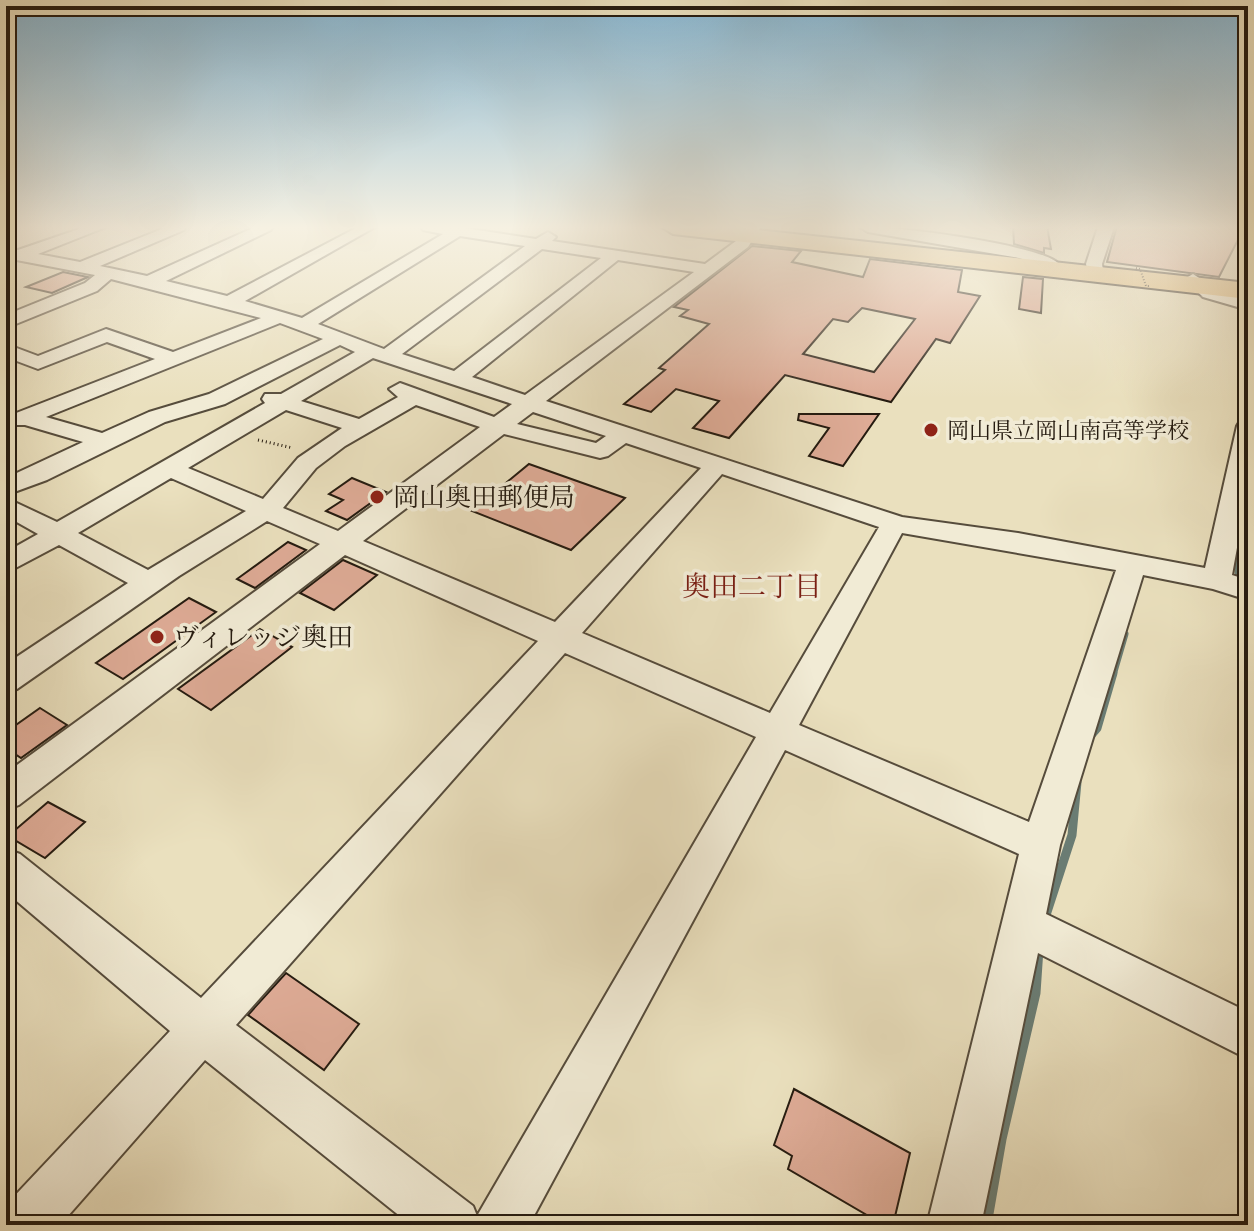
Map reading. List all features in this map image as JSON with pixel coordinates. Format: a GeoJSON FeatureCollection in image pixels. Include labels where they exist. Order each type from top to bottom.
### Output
{"type":"FeatureCollection","features":[{"type":"Feature","properties":{"kind":"highway"},"geometry":{"type":"LineString","coordinates":[[1209,284],[1248,291]]}},
{"type":"Feature","properties":{"kind":"street"},"geometry":{"type":"LineString","coordinates":[[6,322],[94,284]]}},
{"type":"Feature","properties":{"kind":"street"},"geometry":{"type":"LineString","coordinates":[[152,284],[304,325],[379,354],[894,523],[1217,580],[1248,590]]}},
{"type":"Feature","properties":{"kind":"street"},"geometry":{"type":"LineString","coordinates":[[226,304],[262,284]]}},
{"type":"Feature","properties":{"kind":"street"},"geometry":{"type":"LineString","coordinates":[[304,325],[370,284]]}},
{"type":"Feature","properties":{"kind":"street"},"geometry":{"type":"LineString","coordinates":[[6,564],[283,402],[379,354],[481,284]]}},
{"type":"Feature","properties":{"kind":"street"},"geometry":{"type":"LineString","coordinates":[[457,379],[577,284]]}},
{"type":"Feature","properties":{"kind":"street"},"geometry":{"type":"LineString","coordinates":[[6,794],[687,284]]}},
{"type":"Feature","properties":{"kind":"street"},"geometry":{"type":"LineString","coordinates":[[1201,284],[1248,305]]}},
{"type":"Feature","properties":{"kind":"street"},"geometry":{"type":"LineString","coordinates":[[16,420],[277,318]]}},
{"type":"Feature","properties":{"kind":"street"},"geometry":{"type":"LineString","coordinates":[[6,350],[38,363],[106,335],[174,359]]}},
{"type":"Feature","properties":{"kind":"street"},"geometry":{"type":"LineString","coordinates":[[6,487],[38,475],[157,417],[217,399],[339,338]]}},
{"type":"Feature","properties":{"kind":"street"},"geometry":{"type":"LineString","coordinates":[[419,367],[401,384],[399,391],[498,426],[600,451],[623,434]]}},
{"type":"Feature","properties":{"kind":"street"},"geometry":{"type":"LineString","coordinates":[[241,387],[361,427]]}},
{"type":"Feature","properties":{"kind":"street"},"geometry":{"type":"LineString","coordinates":[[6,680],[149,582],[267,510],[307,463],[414,397]]}},
{"type":"Feature","properties":{"kind":"street"},"geometry":{"type":"LineString","coordinates":[[16,420],[104,441]]}},
{"type":"Feature","properties":{"kind":"street"},"geometry":{"type":"LineString","coordinates":[[1217,580],[1248,426]]}},
{"type":"Feature","properties":{"kind":"street"},"geometry":{"type":"LineString","coordinates":[[24,1225],[717,465]]}},
{"type":"Feature","properties":{"kind":"street"},"geometry":{"type":"LineString","coordinates":[[168,468],[1041,845]]}},
{"type":"Feature","properties":{"kind":"street"},"geometry":{"type":"LineString","coordinates":[[6,506],[55,535],[149,582]]}},
{"type":"Feature","properties":{"kind":"street"},"geometry":{"type":"LineString","coordinates":[[500,1225],[894,523]]}},
{"type":"Feature","properties":{"kind":"street"},"geometry":{"type":"LineString","coordinates":[[954,1225],[1036,931],[1041,845],[1132,564]]}},
{"type":"Feature","properties":{"kind":"street"},"geometry":{"type":"LineString","coordinates":[[6,867],[202,1028],[454,1225]]}},
{"type":"Feature","properties":{"kind":"street"},"geometry":{"type":"LineString","coordinates":[[1036,931],[1248,1036]]}},
{"type":"Feature","properties":{"kind":"path"},"geometry":{"type":"LineString","coordinates":[[1145,284],[1150,286]]}},
{"type":"Feature","properties":{"kind":"building"},"geometry":{"type":"Polygon","coordinates":[[[32,284],[71,284],[52,293],[26,287],[32,284]]]}},
{"type":"Feature","properties":{"kind":"building"},"geometry":{"type":"Polygon","coordinates":[[[703,284],[959,284],[958,292],[980,296],[950,343],[936,339],[891,402],[785,375],[729,438],[693,428],[719,401],[676,389],[651,412],[624,404],[665,370],[659,368],[709,324],[680,316],[688,310],[674,307],[703,284]],[[862,308],[848,322],[833,319],[803,354],[874,372],[915,319],[862,308]]]}},
{"type":"Feature","properties":{"kind":"building"},"geometry":{"type":"Polygon","coordinates":[[[1022,284],[1043,284],[1041,313],[1019,309],[1022,284]]]}},
{"type":"Feature","properties":{"kind":"building"},"geometry":{"type":"Polygon","coordinates":[[[799,414],[879,414],[843,466],[809,456],[829,428],[798,420],[799,414]]]}},
{"type":"Feature","properties":{"kind":"building"},"geometry":{"type":"Polygon","coordinates":[[[529,464],[625,498],[571,550],[472,511],[529,464]]]}},
{"type":"Feature","properties":{"kind":"building"},"geometry":{"type":"Polygon","coordinates":[[[352,478],[386,492],[347,520],[326,511],[343,500],[329,494],[352,478]]]}},
{"type":"Feature","properties":{"kind":"building"},"geometry":{"type":"Polygon","coordinates":[[[288,542],[306,550],[255,588],[237,579],[288,542]]]}},
{"type":"Feature","properties":{"kind":"building"},"geometry":{"type":"Polygon","coordinates":[[[343,560],[377,575],[334,610],[300,593],[343,560]]]}},
{"type":"Feature","properties":{"kind":"building","name":"ヴィレッジ奥田"},"geometry":{"type":"Polygon","coordinates":[[[189,598],[216,612],[123,679],[96,663],[189,598]]]}},
{"type":"Feature","properties":{"kind":"building"},"geometry":{"type":"Polygon","coordinates":[[[260,629],[292,647],[211,710],[178,689],[260,629]]]}},
{"type":"Feature","properties":{"kind":"building"},"geometry":{"type":"Polygon","coordinates":[[[40,708],[67,725],[21,758],[6,748],[6,732],[40,708]]]}},
{"type":"Feature","properties":{"kind":"building"},"geometry":{"type":"Polygon","coordinates":[[[48,802],[85,822],[45,858],[8,836],[48,802]]]}},
{"type":"Feature","properties":{"kind":"building"},"geometry":{"type":"Polygon","coordinates":[[[286,973],[359,1024],[324,1070],[248,1015],[286,973]]]}},
{"type":"Feature","properties":{"kind":"building"},"geometry":{"type":"Polygon","coordinates":[[[794,1089],[910,1153],[893,1225],[884,1225],[788,1169],[792,1156],[774,1145],[794,1089]]]}},
{"type":"Feature","properties":{"kind":"waterway"},"geometry":{"type":"LineString","coordinates":[[1238,539],[1238,580]]}},
{"type":"Feature","properties":{"kind":"waterway"},"geometry":{"type":"LineString","coordinates":[[1113,675],[1125,634]]}},
{"type":"Feature","properties":{"kind":"waterway"},"geometry":{"type":"LineString","coordinates":[[1091,735],[1097,728],[1113,673]]}},
{"type":"Feature","properties":{"kind":"waterway"},"geometry":{"type":"LineString","coordinates":[[1045,918],[1072,835],[1077,782]]}},
{"type":"Feature","properties":{"kind":"waterway"},"geometry":{"type":"LineString","coordinates":[[1044,921],[1045,916]]}},
{"type":"Feature","properties":{"kind":"waterway"},"geometry":{"type":"LineString","coordinates":[[986,1225],[1001,1139],[1035,993],[1038,949]]}},
{"type":"Feature","properties":{"kind":"place","name":"岡山県立岡山南高等学校"},"geometry":{"type":"Point","coordinates":[931,430]}},
{"type":"Feature","properties":{"kind":"place","name":"岡山奥田郵便局"},"geometry":{"type":"Point","coordinates":[377,497]}},
{"type":"Feature","properties":{"kind":"place","name":"ヴィレッジ奥田"},"geometry":{"type":"Point","coordinates":[157,637]}},
{"type":"Feature","properties":{"kind":"district","name":"奥田二丁目"},"geometry":{"type":"Point","coordinates":[752,586]}}]}
